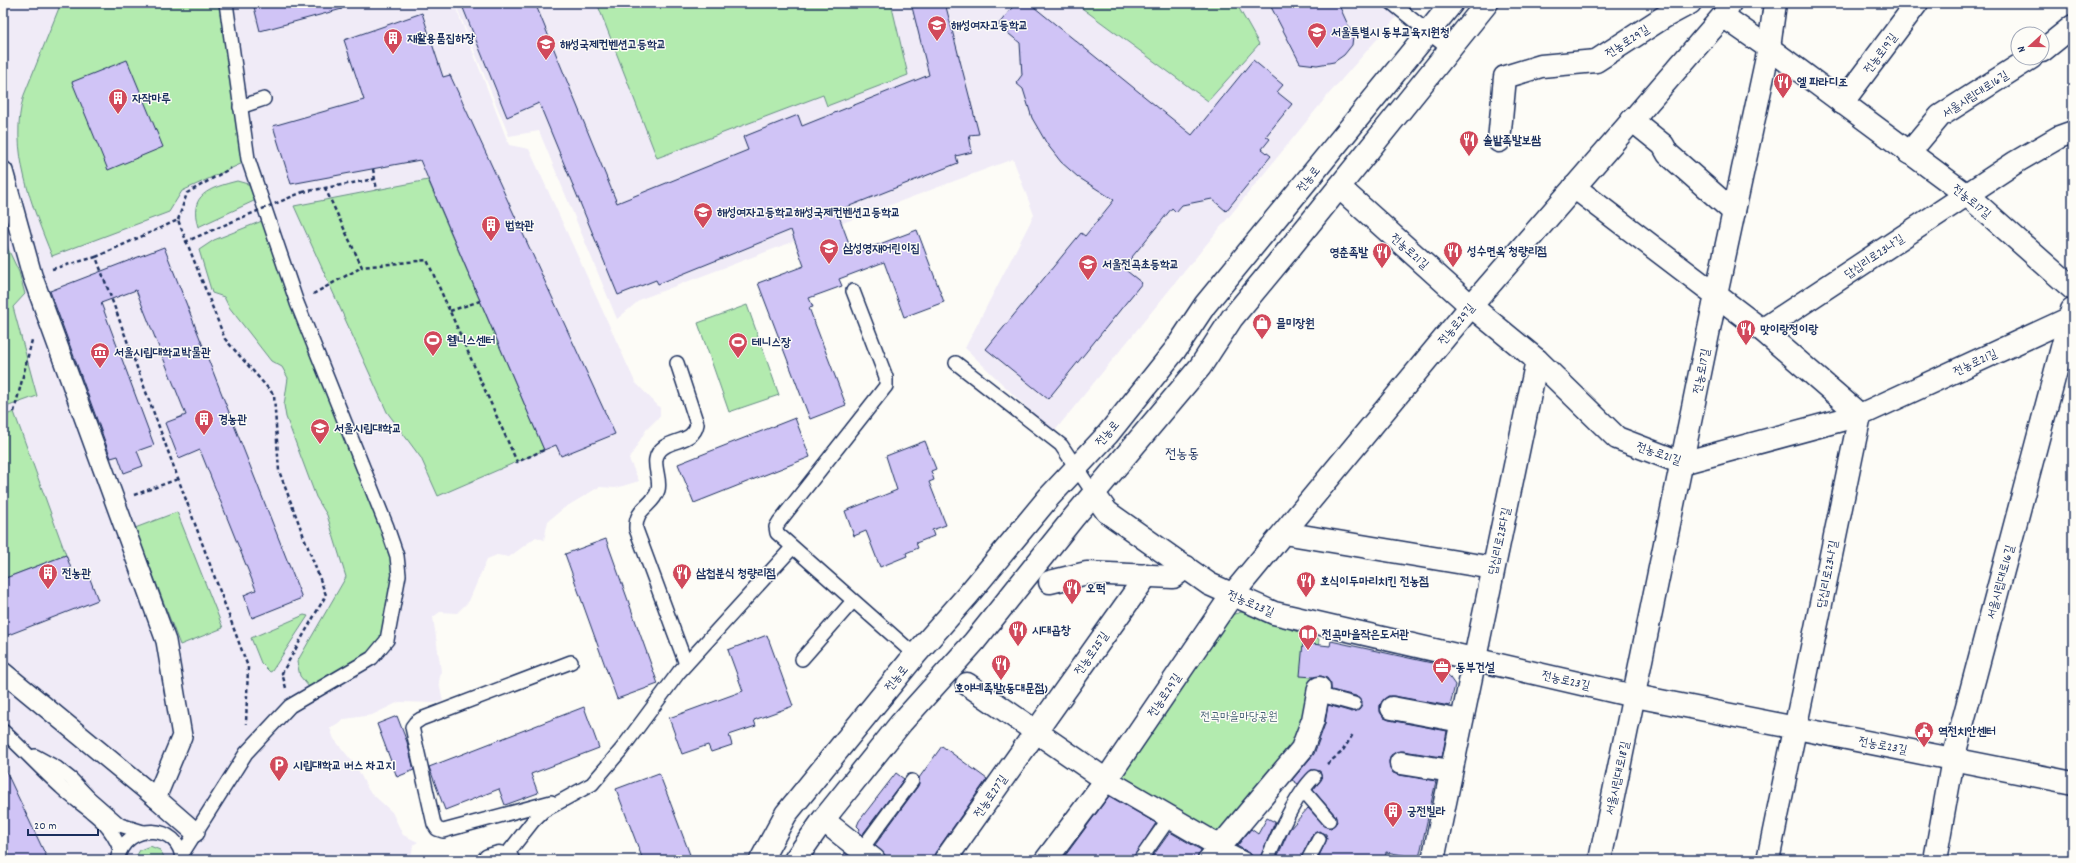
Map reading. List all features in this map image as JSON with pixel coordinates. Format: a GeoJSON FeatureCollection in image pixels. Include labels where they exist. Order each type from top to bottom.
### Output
{"type":"FeatureCollection","features":[{"type":"Feature","properties":{"kind":"street","name":"전농로"},"geometry":{"type":"LineString","coordinates":[[761,860],[786,814],[915,655],[967,596],[1049,497],[1113,428],[1175,350],[1205,305],[1452,3]]}},
{"type":"Feature","properties":{"kind":"street"},"geometry":{"type":"LineString","coordinates":[[795,860],[823,820],[901,723],[974,642],[1094,494],[1200,367],[1232,318],[1487,3]]}},
{"type":"Feature","properties":{"kind":"street","name":"전농로29길"},"geometry":{"type":"LineString","coordinates":[[1499,141],[1505,77],[1541,66],[1596,61],[1664,17],[1690,3]]}},
{"type":"Feature","properties":{"kind":"street","name":"전농로17길"},"geometry":{"type":"LineString","coordinates":[[1635,696],[1716,294],[1769,48],[1775,3]]}},
{"type":"Feature","properties":{"kind":"street","name":"전농로19길"},"geometry":{"type":"LineString","coordinates":[[1842,103],[1917,3]]}},
{"type":"Feature","properties":{"kind":"street"},"geometry":{"type":"LineString","coordinates":[[1727,9],[1769,48]]}},
{"type":"Feature","properties":{"kind":"street","name":"전농로29길"},"geometry":{"type":"LineString","coordinates":[[1046,860],[1106,780],[1232,595],[1471,306],[1727,9]]}},
{"type":"Feature","properties":{"kind":"street"},"geometry":{"type":"LineString","coordinates":[[2050,45],[2073,26]]}},
{"type":"Feature","properties":{"kind":"street","name":"전농로17길"},"geometry":{"type":"LineString","coordinates":[[1769,48],[1967,195],[2073,289]]}},
{"type":"Feature","properties":{"kind":"street","name":"서울시립대로16길"},"geometry":{"type":"LineString","coordinates":[[1909,153],[1940,116],[2018,66]]}},
{"type":"Feature","properties":{"kind":"street"},"geometry":{"type":"LineString","coordinates":[[1632,120],[1663,144],[1668,154],[1734,212]]}},
{"type":"Feature","properties":{"kind":"street"},"geometry":{"type":"LineString","coordinates":[[1967,195],[2016,162],[2059,137],[2073,132]]}},
{"type":"Feature","properties":{"kind":"street"},"geometry":{"type":"LineString","coordinates":[[3,171],[32,275],[166,640],[182,736],[156,798]]}},
{"type":"Feature","properties":{"kind":"street","name":"전농로21길"},"geometry":{"type":"LineString","coordinates":[[1339,187],[1471,306],[1537,360],[1617,438],[1682,463],[1860,415],[2071,315]]}},
{"type":"Feature","properties":{"kind":"street"},"geometry":{"type":"LineString","coordinates":[[1574,187],[1762,330],[1860,415]]}},
{"type":"Feature","properties":{"kind":"street","name":"답십리로23나길"},"geometry":{"type":"LineString","coordinates":[[1762,330],[1967,195]]}},
{"type":"Feature","properties":{"kind":"street","name":"서울시립대로16길"},"geometry":{"type":"LineString","coordinates":[[1935,860],[1953,759],[2071,315]]}},
{"type":"Feature","properties":{"kind":"street","name":"답십리로23다길"},"geometry":{"type":"LineString","coordinates":[[1433,860],[1537,360]]}},
{"type":"Feature","properties":{"kind":"street","name":"답십리로23나길"},"geometry":{"type":"LineString","coordinates":[[1768,860],[1860,415]]}},
{"type":"Feature","properties":{"kind":"street","name":"전농로23길"},"geometry":{"type":"LineString","coordinates":[[1094,494],[1107,512],[1209,584],[1274,613],[1635,696],[2073,783]]}},
{"type":"Feature","properties":{"kind":"street"},"geometry":{"type":"LineString","coordinates":[[1284,533],[1493,568]]}},
{"type":"Feature","properties":{"kind":"street"},"geometry":{"type":"LineString","coordinates":[[1050,582],[1087,573],[1173,577],[1186,567]]}},
{"type":"Feature","properties":{"kind":"street","name":"전농로25길"},"geometry":{"type":"LineString","coordinates":[[1035,732],[1147,575]]}},
{"type":"Feature","properties":{"kind":"street"},"geometry":{"type":"LineString","coordinates":[[915,655],[942,677]]}},
{"type":"Feature","properties":{"kind":"street"},"geometry":{"type":"LineString","coordinates":[[3,672],[195,832]]}},
{"type":"Feature","properties":{"kind":"street"},"geometry":{"type":"LineString","coordinates":[[967,684],[1106,780],[1170,817],[1215,854],[1302,749],[1313,720],[1318,691]]}},
{"type":"Feature","properties":{"kind":"street","name":"서울시립대로18길"},"geometry":{"type":"LineString","coordinates":[[1600,860],[1635,696]]}},
{"type":"Feature","properties":{"kind":"street"},"geometry":{"type":"LineString","coordinates":[[1392,708],[1461,722]]}},
{"type":"Feature","properties":{"kind":"street","name":"전농로27길"},"geometry":{"type":"LineString","coordinates":[[945,860],[1035,732]]}},
{"type":"Feature","properties":{"kind":"street"},"geometry":{"type":"LineString","coordinates":[[1401,763],[1451,771]]}},
{"type":"Feature","properties":{"kind":"street"},"geometry":{"type":"LineString","coordinates":[[823,820],[867,855]]}},
{"type":"Feature","properties":{"kind":"lane"},"geometry":{"type":"LineString","coordinates":[[182,857],[195,832],[246,753],[290,706],[372,658],[388,640],[399,575],[397,556],[387,527],[297,303],[248,159],[226,3]]}},
{"type":"Feature","properties":{"kind":"lane"},"geometry":{"type":"LineString","coordinates":[[1392,3],[1449,49]]}},
{"type":"Feature","properties":{"kind":"lane"},"geometry":{"type":"LineString","coordinates":[[240,107],[264,99]]}},
{"type":"Feature","properties":{"kind":"lane"},"geometry":{"type":"LineString","coordinates":[[853,291],[886,377],[886,386],[777,524],[777,533],[792,548],[915,655]]}},
{"type":"Feature","properties":{"kind":"lane"},"geometry":{"type":"LineString","coordinates":[[677,363],[697,424],[696,430],[691,436],[663,448],[656,458],[654,466],[658,487],[657,493],[640,512],[636,522],[636,529],[686,664]]}},
{"type":"Feature","properties":{"kind":"lane"},"geometry":{"type":"LineString","coordinates":[[956,363],[1061,445],[1094,494]]}},
{"type":"Feature","properties":{"kind":"lane"},"geometry":{"type":"LineString","coordinates":[[571,662],[421,719],[415,723],[412,728],[434,824],[437,829],[443,831],[450,830],[566,798],[577,794],[592,784],[686,664],[792,548]]}},
{"type":"Feature","properties":{"kind":"lane"},"geometry":{"type":"LineString","coordinates":[[802,659],[853,601]]}},
{"type":"Feature","properties":{"kind":"lane"},"geometry":{"type":"LineString","coordinates":[[1318,691],[1354,704]]}},
{"type":"Feature","properties":{"kind":"lane"},"geometry":{"type":"LineString","coordinates":[[3,732],[23,749],[78,802],[101,818],[115,836],[118,854]]}},
{"type":"Feature","properties":{"kind":"lane"},"geometry":{"type":"LineString","coordinates":[[23,749],[62,771],[120,826],[142,832],[156,832],[168,837],[174,843],[182,857]]}},
{"type":"Feature","properties":{"kind":"lane"},"geometry":{"type":"LineString","coordinates":[[1267,860],[1304,791],[1314,778]]}},
{"type":"Feature","properties":{"kind":"lane"},"geometry":{"type":"LineString","coordinates":[[867,855],[912,781]]}},
{"type":"Feature","properties":{"kind":"lane"},"geometry":{"type":"LineString","coordinates":[[1304,791],[1329,820]]}},
{"type":"Feature","properties":{"kind":"lane"},"geometry":{"type":"LineString","coordinates":[[500,859],[533,821],[548,808],[566,798]]}},
{"type":"Feature","properties":{"kind":"lane"},"geometry":{"type":"LineString","coordinates":[[1140,860],[1170,817]]}},
{"type":"Feature","properties":{"kind":"lane"},"geometry":{"type":"LineString","coordinates":[[118,854],[136,834],[142,832]]}},
{"type":"Feature","properties":{"kind":"lane"},"geometry":{"type":"LineString","coordinates":[[168,837],[180,837],[195,832]]}},
{"type":"Feature","properties":{"kind":"lane"},"geometry":{"type":"LineString","coordinates":[[1308,860],[1319,839]]}},
{"type":"Feature","properties":{"kind":"lane"},"geometry":{"type":"LineString","coordinates":[[1215,854],[1246,860]]}},
{"type":"Feature","properties":{"kind":"path"},"geometry":{"type":"LineString","coordinates":[[248,159],[187,193],[178,220],[185,242],[225,339],[274,395],[279,471],[326,595],[282,674],[290,706]]}},
{"type":"Feature","properties":{"kind":"path"},"geometry":{"type":"LineString","coordinates":[[373,169],[377,190]]}},
{"type":"Feature","properties":{"kind":"path"},"geometry":{"type":"LineString","coordinates":[[185,242],[303,192],[374,179]]}},
{"type":"Feature","properties":{"kind":"path"},"geometry":{"type":"LineString","coordinates":[[325,188],[362,267]]}},
{"type":"Feature","properties":{"kind":"path"},"geometry":{"type":"LineString","coordinates":[[32,275],[96,257],[178,220]]}},
{"type":"Feature","properties":{"kind":"path"},"geometry":{"type":"LineString","coordinates":[[96,257],[248,667],[246,753]]}},
{"type":"Feature","properties":{"kind":"path"},"geometry":{"type":"LineString","coordinates":[[297,303],[362,267],[427,260],[518,462],[544,450]]}},
{"type":"Feature","properties":{"kind":"path"},"geometry":{"type":"LineString","coordinates":[[450,311],[480,301]]}},
{"type":"Feature","properties":{"kind":"path"},"geometry":{"type":"LineString","coordinates":[[14,412],[32,338]]}},
{"type":"Feature","properties":{"kind":"path"},"geometry":{"type":"LineString","coordinates":[[115,502],[178,479]]}},
{"type":"Feature","properties":{"kind":"path"},"geometry":{"type":"LineString","coordinates":[[1314,778],[1321,772],[1324,766],[1342,752],[1353,734]]}},
{"type":"Feature","properties":{"kind":"shaded area","name":"서울시립대학교"},"geometry":{"type":"Polygon","coordinates":[[[3,3],[454,3],[509,145],[529,149],[635,382],[660,408],[660,416],[646,430],[629,459],[639,481],[616,488],[599,487],[564,508],[548,521],[544,540],[536,537],[509,557],[497,555],[487,559],[469,601],[457,613],[440,612],[433,617],[441,671],[439,682],[443,701],[436,703],[399,702],[372,715],[345,719],[330,728],[334,739],[356,766],[369,791],[392,812],[403,835],[418,842],[413,845],[411,858],[408,860],[3,860],[3,3]]]}},
{"type":"Feature","properties":{"kind":"shaded area"},"geometry":{"type":"Polygon","coordinates":[[[455,3],[1409,3],[1328,95],[1053,433],[965,348],[1034,215],[1013,159],[641,299],[617,319],[539,131],[509,136],[455,3]]]}},
{"type":"Feature","properties":{"kind":"green space"},"geometry":{"type":"Polygon","coordinates":[[[61,3],[221,3],[245,162],[182,191],[169,212],[52,256],[24,177],[19,136],[20,115],[24,95],[61,3]]]}},
{"type":"Feature","properties":{"kind":"green space"},"geometry":{"type":"Polygon","coordinates":[[[597,3],[891,3],[908,75],[827,106],[823,95],[657,158],[597,3]]]}},
{"type":"Feature","properties":{"kind":"green space"},"geometry":{"type":"Polygon","coordinates":[[[1075,3],[1236,3],[1259,44],[1208,101],[1075,3]]]}},
{"type":"Feature","properties":{"kind":"green space","name":"웰니스센터"},"geometry":{"type":"Polygon","coordinates":[[[428,180],[544,450],[438,496],[421,458],[387,412],[294,206],[428,180]]]}},
{"type":"Feature","properties":{"kind":"green space"},"geometry":{"type":"Polygon","coordinates":[[[237,181],[248,184],[256,200],[198,227],[196,207],[204,194],[218,186],[237,181]]]}},
{"type":"Feature","properties":{"kind":"green space"},"geometry":{"type":"Polygon","coordinates":[[[3,216],[8,249],[19,272],[25,294],[13,307],[37,396],[3,408],[3,216]]]}},
{"type":"Feature","properties":{"kind":"green space"},"geometry":{"type":"Polygon","coordinates":[[[262,221],[373,503],[394,566],[390,620],[376,648],[309,687],[300,676],[297,662],[346,577],[327,515],[316,497],[286,417],[284,405],[288,378],[282,367],[271,361],[229,307],[224,297],[212,293],[199,250],[214,240],[262,221]]]}},
{"type":"Feature","properties":{"kind":"green space","name":"테니스장"},"geometry":{"type":"Polygon","coordinates":[[[747,305],[779,395],[729,412],[698,323],[747,305]]]}},
{"type":"Feature","properties":{"kind":"green space"},"geometry":{"type":"Polygon","coordinates":[[[14,412],[66,555],[3,579],[3,416],[14,412]]]}},
{"type":"Feature","properties":{"kind":"green space"},"geometry":{"type":"Polygon","coordinates":[[[177,512],[223,628],[180,645],[135,528],[177,512]]]}},
{"type":"Feature","properties":{"kind":"green space","name":"전곡마을마당공원"},"geometry":{"type":"Polygon","coordinates":[[[1242,612],[1319,639],[1314,692],[1304,733],[1220,842],[1114,779],[1228,618],[1234,614],[1242,612]]]}},
{"type":"Feature","properties":{"kind":"green space"},"geometry":{"type":"Polygon","coordinates":[[[304,615],[308,616],[270,672],[261,663],[251,638],[304,615]]]}},
{"type":"Feature","properties":{"kind":"green space"},"geometry":{"type":"Polygon","coordinates":[[[150,846],[160,850],[166,860],[134,860],[140,850],[150,846]]]}},
{"type":"Feature","properties":{"kind":"building"},"geometry":{"type":"Polygon","coordinates":[[[253,3],[342,3],[342,9],[260,31],[253,3]]]}},
{"type":"Feature","properties":{"kind":"building"},"geometry":{"type":"Polygon","coordinates":[[[461,3],[535,3],[617,203],[748,150],[743,137],[798,115],[802,126],[929,75],[911,3],[945,3],[979,134],[969,135],[972,152],[956,156],[958,163],[837,211],[853,254],[917,230],[944,302],[904,317],[884,262],[839,279],[842,286],[809,298],[813,307],[809,308],[846,405],[810,419],[758,283],[804,266],[791,230],[658,284],[656,280],[618,295],[539,103],[507,117],[461,3]]]}},
{"type":"Feature","properties":{"kind":"building"},"geometry":{"type":"Polygon","coordinates":[[[1016,3],[1029,3],[1192,135],[1253,60],[1283,85],[1277,92],[1292,104],[1266,136],[1270,139],[1262,149],[1271,156],[1226,211],[1212,199],[1182,205],[1176,212],[1172,208],[1123,268],[1142,283],[1048,399],[986,349],[1081,233],[1085,236],[1114,200],[1078,177],[1061,162],[1047,144],[1032,118],[1023,89],[1016,83],[1022,75],[1020,43],[998,25],[1016,3]]]}},
{"type":"Feature","properties":{"kind":"building"},"geometry":{"type":"Polygon","coordinates":[[[1269,3],[1338,3],[1353,36],[1352,45],[1344,55],[1334,62],[1317,65],[1300,63],[1269,3]]]}},
{"type":"Feature","properties":{"kind":"building","name":"법학관"},"geometry":{"type":"Polygon","coordinates":[[[422,13],[443,77],[450,75],[615,434],[561,456],[556,445],[544,450],[420,160],[291,184],[273,126],[364,100],[344,40],[422,13]]]}},
{"type":"Feature","properties":{"kind":"building","name":"자작마루"},"geometry":{"type":"Polygon","coordinates":[[[127,60],[163,147],[108,170],[72,82],[127,60]]]}},
{"type":"Feature","properties":{"kind":"building","name":"경농관"},"geometry":{"type":"Polygon","coordinates":[[[164,247],[302,598],[252,618],[244,595],[256,590],[200,450],[179,459],[165,423],[186,415],[136,290],[101,303],[154,445],[137,451],[143,466],[124,473],[118,456],[111,458],[50,291],[164,247]]]}},
{"type":"Feature","properties":{"kind":"building"},"geometry":{"type":"Polygon","coordinates":[[[795,418],[810,457],[694,503],[678,464],[795,418]]]}},
{"type":"Feature","properties":{"kind":"building"},"geometry":{"type":"Polygon","coordinates":[[[925,441],[936,469],[931,471],[934,480],[929,482],[946,525],[932,530],[934,536],[916,543],[918,548],[906,553],[907,556],[880,567],[866,531],[854,536],[845,511],[897,490],[886,456],[925,441]]]}},
{"type":"Feature","properties":{"kind":"building"},"geometry":{"type":"Polygon","coordinates":[[[606,539],[658,684],[617,699],[565,554],[606,539]]]}},
{"type":"Feature","properties":{"kind":"building","name":"전농관"},"geometry":{"type":"Polygon","coordinates":[[[66,555],[74,576],[87,571],[98,600],[3,637],[3,579],[66,555]]]}},
{"type":"Feature","properties":{"kind":"building"},"geometry":{"type":"Polygon","coordinates":[[[767,635],[793,706],[754,720],[756,726],[729,735],[732,745],[711,752],[708,745],[682,754],[669,718],[743,691],[728,650],[767,635]]]}},
{"type":"Feature","properties":{"kind":"building"},"geometry":{"type":"Polygon","coordinates":[[[1331,641],[1441,665],[1455,685],[1450,706],[1394,696],[1388,696],[1380,705],[1380,712],[1384,718],[1389,720],[1447,731],[1442,757],[1403,751],[1396,752],[1391,755],[1389,761],[1390,768],[1393,773],[1436,781],[1419,858],[1386,852],[1385,860],[1317,860],[1327,839],[1326,834],[1319,831],[1312,835],[1300,860],[1276,860],[1289,830],[1308,808],[1326,827],[1331,828],[1337,822],[1335,815],[1313,790],[1322,779],[1320,771],[1311,770],[1298,784],[1292,780],[1314,754],[1325,724],[1328,705],[1352,712],[1359,710],[1362,706],[1362,702],[1356,696],[1331,690],[1331,684],[1327,678],[1321,676],[1300,676],[1303,643],[1330,646],[1331,641]]]}},
{"type":"Feature","properties":{"kind":"building"},"geometry":{"type":"Polygon","coordinates":[[[584,707],[599,748],[531,774],[538,793],[505,805],[499,789],[445,810],[429,767],[584,707]]]}},
{"type":"Feature","properties":{"kind":"building"},"geometry":{"type":"Polygon","coordinates":[[[397,716],[407,742],[414,770],[397,777],[377,724],[397,716]]]}},
{"type":"Feature","properties":{"kind":"building"},"geometry":{"type":"Polygon","coordinates":[[[942,746],[987,779],[935,853],[933,860],[886,860],[885,855],[875,845],[918,786],[919,778],[942,746]]]}},
{"type":"Feature","properties":{"kind":"building"},"geometry":{"type":"Polygon","coordinates":[[[3,765],[48,860],[3,860],[3,765]]]}},
{"type":"Feature","properties":{"kind":"building"},"geometry":{"type":"Polygon","coordinates":[[[659,773],[692,860],[643,860],[616,789],[659,773]]]}},
{"type":"Feature","properties":{"kind":"building"},"geometry":{"type":"Polygon","coordinates":[[[896,773],[904,779],[862,835],[858,832],[860,829],[857,826],[859,821],[896,773]]]}},
{"type":"Feature","properties":{"kind":"building"},"geometry":{"type":"Polygon","coordinates":[[[1109,796],[1156,823],[1132,860],[1062,860],[1109,796]]]}},
{"type":"Feature","properties":{"kind":"building"},"geometry":{"type":"Polygon","coordinates":[[[1267,818],[1275,822],[1259,860],[1254,860],[1250,853],[1237,846],[1251,829],[1258,834],[1267,818]]]}},
{"type":"Feature","properties":{"kind":"building"},"geometry":{"type":"Polygon","coordinates":[[[1170,832],[1201,850],[1197,860],[1150,860],[1170,832]]]}},
{"type":"Feature","properties":{"kind":"building"},"geometry":{"type":"Polygon","coordinates":[[[845,853],[854,860],[840,860],[845,853]]]}},
{"type":"Feature","properties":{"kind":"place","name":"해성여자고등학교"},"geometry":{"type":"Point","coordinates":[937,42]}},
{"type":"Feature","properties":{"kind":"place","name":"서울특별시 동부교육지원청"},"geometry":{"type":"Point","coordinates":[1317,49]}},
{"type":"Feature","properties":{"kind":"place","name":"재활용품집하장"},"geometry":{"type":"Point","coordinates":[393,55]}},
{"type":"Feature","properties":{"kind":"place","name":"해성국제컨벤션고등학교"},"geometry":{"type":"Point","coordinates":[546,61]}},
{"type":"Feature","properties":{"kind":"place","name":"엘 파라디조"},"geometry":{"type":"Point","coordinates":[1783,99]}},
{"type":"Feature","properties":{"kind":"place","name":"자작마루"},"geometry":{"type":"Point","coordinates":[118,115]}},
{"type":"Feature","properties":{"kind":"place","name":"솔밭족발보쌈"},"geometry":{"type":"Point","coordinates":[1469,157]}},
{"type":"Feature","properties":{"kind":"place","name":"해성여자고등학교해성국제컨벤션고등학교"},"geometry":{"type":"Point","coordinates":[703,229]}},
{"type":"Feature","properties":{"kind":"place","name":"법학관"},"geometry":{"type":"Point","coordinates":[491,242]}},
{"type":"Feature","properties":{"kind":"place","name":"삼성영재어린이집"},"geometry":{"type":"Point","coordinates":[829,265]}},
{"type":"Feature","properties":{"kind":"place","name":"성수면옥 청량리점"},"geometry":{"type":"Point","coordinates":[1453,268]}},
{"type":"Feature","properties":{"kind":"place","name":"영춘족발"},"geometry":{"type":"Point","coordinates":[1382,269]}},
{"type":"Feature","properties":{"kind":"place","name":"서울전곡초등학교"},"geometry":{"type":"Point","coordinates":[1088,281]}},
{"type":"Feature","properties":{"kind":"place","name":"믈미장원"},"geometry":{"type":"Point","coordinates":[1262,340]}},
{"type":"Feature","properties":{"kind":"place","name":"맛이랑정이랑"},"geometry":{"type":"Point","coordinates":[1746,346]}},
{"type":"Feature","properties":{"kind":"place","name":"웰니스센터"},"geometry":{"type":"Point","coordinates":[433,357]}},
{"type":"Feature","properties":{"kind":"place","name":"테니스장"},"geometry":{"type":"Point","coordinates":[738,359]}},
{"type":"Feature","properties":{"kind":"place","name":"서울시립대학교박물관"},"geometry":{"type":"Point","coordinates":[100,369]}},
{"type":"Feature","properties":{"kind":"place","name":"경농관"},"geometry":{"type":"Point","coordinates":[204,436]}},
{"type":"Feature","properties":{"kind":"place","name":"서울시립대학교"},"geometry":{"type":"Point","coordinates":[320,445]}},
{"type":"Feature","properties":{"kind":"place","name":"전농관"},"geometry":{"type":"Point","coordinates":[48,590]}},
{"type":"Feature","properties":{"kind":"place","name":"삼첩분식 청량리점"},"geometry":{"type":"Point","coordinates":[682,590]}},
{"type":"Feature","properties":{"kind":"place","name":"호식이두마리치킨 전농점"},"geometry":{"type":"Point","coordinates":[1306,598]}},
{"type":"Feature","properties":{"kind":"place","name":"오떡"},"geometry":{"type":"Point","coordinates":[1072,605]}},
{"type":"Feature","properties":{"kind":"place","name":"시대곱창"},"geometry":{"type":"Point","coordinates":[1018,647]}},
{"type":"Feature","properties":{"kind":"place","name":"전곡마을작은도서관"},"geometry":{"type":"Point","coordinates":[1308,651]}},
{"type":"Feature","properties":{"kind":"place","name":"호야네족발(동대문점)"},"geometry":{"type":"Point","coordinates":[1001,681]}},
{"type":"Feature","properties":{"kind":"place","name":"동부건설"},"geometry":{"type":"Point","coordinates":[1442,684]}},
{"type":"Feature","properties":{"kind":"place","name":"역전치안센터"},"geometry":{"type":"Point","coordinates":[1924,748]}},
{"type":"Feature","properties":{"kind":"place","name":"시립대학교 버스 차고지"},"geometry":{"type":"Point","coordinates":[279,782]}},
{"type":"Feature","properties":{"kind":"place","name":"궁전빌라"},"geometry":{"type":"Point","coordinates":[1393,828]}},
{"type":"Feature","properties":{"kind":"district","name":"전농동"},"geometry":{"type":"Point","coordinates":[1182,453]}}]}
